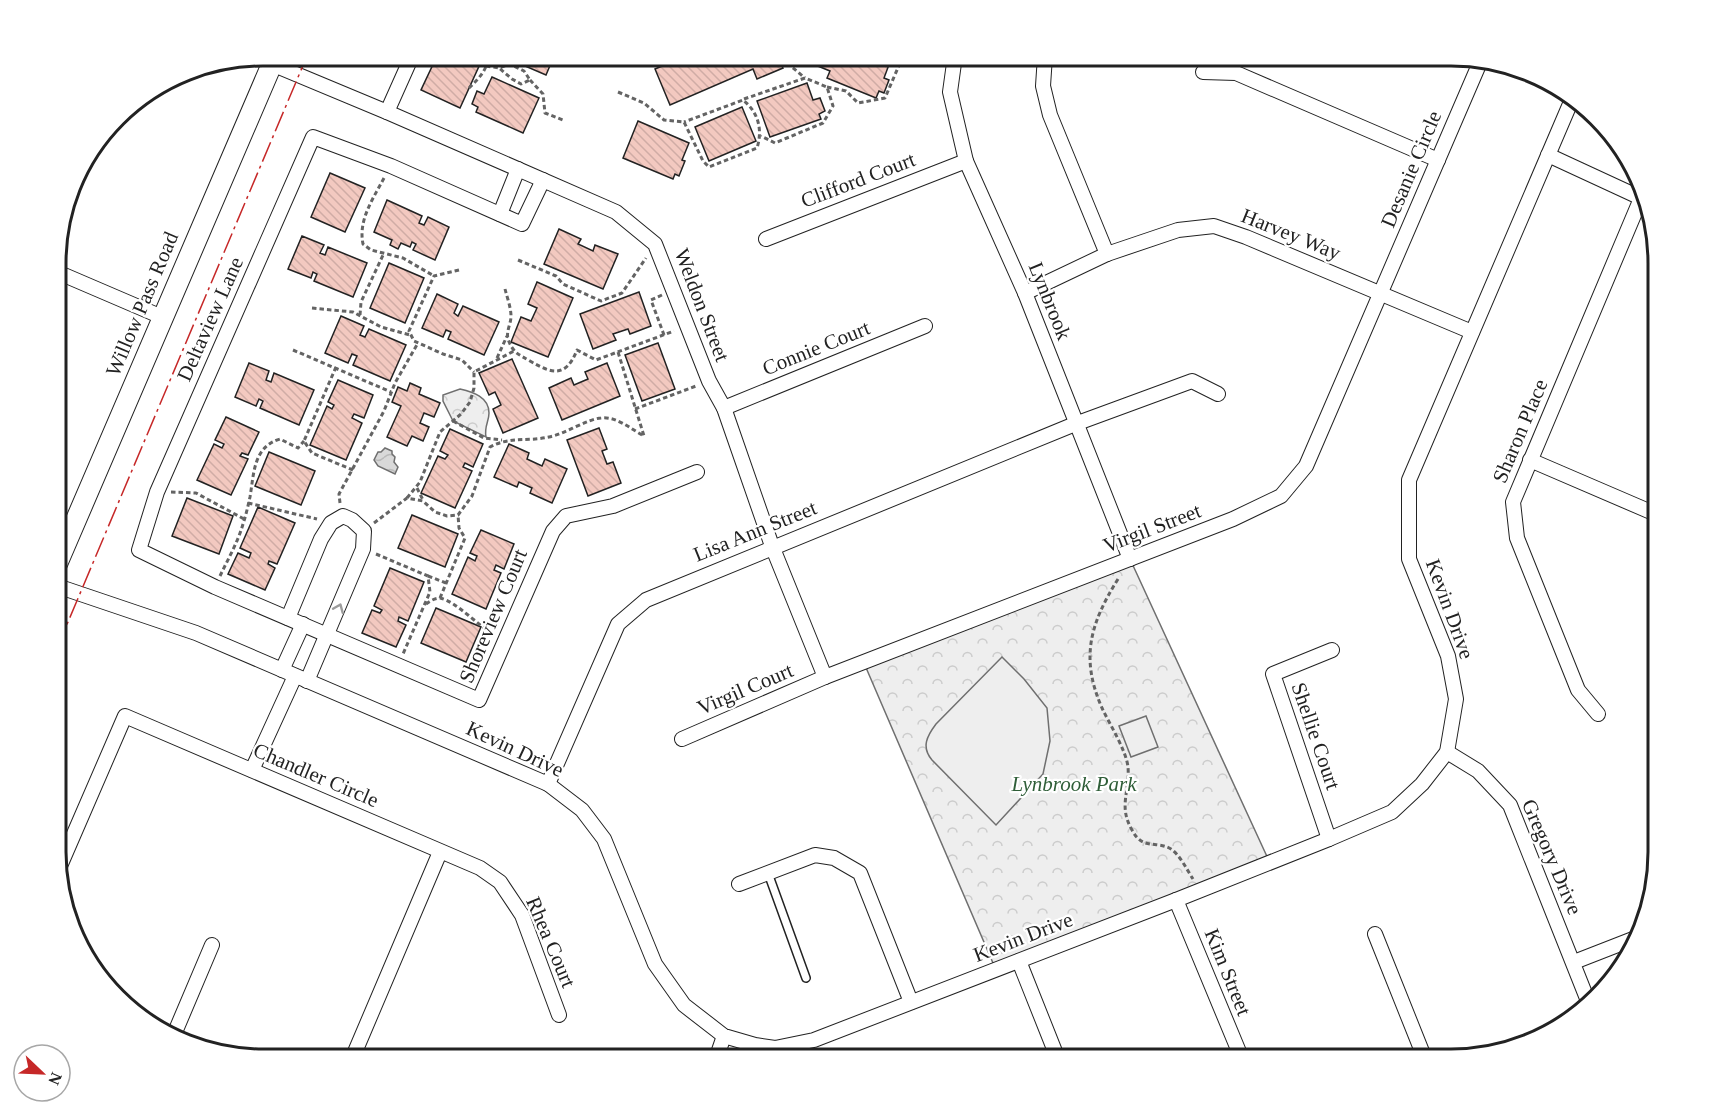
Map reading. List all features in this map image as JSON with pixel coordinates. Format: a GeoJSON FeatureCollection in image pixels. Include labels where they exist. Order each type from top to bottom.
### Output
{"type":"FeatureCollection","features":[{"type":"Feature","properties":{"kind":"main road","name":"Willow Pass Road"},"geometry":{"type":"LineString","coordinates":[[66,543],[267,66]]}},
{"type":"Feature","properties":{"kind":"street","name":"Weldon Street"},"geometry":{"type":"LineString","coordinates":[[287,66],[616,212],[655,244],[675,289],[709,381],[723,408],[772,546],[825,677]]}},
{"type":"Feature","properties":{"kind":"street"},"geometry":{"type":"LineString","coordinates":[[387,112],[408,66]]}},
{"type":"Feature","properties":{"kind":"street","name":"Lynbrook"},"geometry":{"type":"LineString","coordinates":[[954,66],[950,92],[966,161],[1025,293],[1130,559]]}},
{"type":"Feature","properties":{"kind":"street"},"geometry":{"type":"LineString","coordinates":[[1045,66],[1043,86],[1050,115],[1107,254]]}},
{"type":"Feature","properties":{"kind":"street","name":"Desanie Circle"},"geometry":{"type":"LineString","coordinates":[[1379,294],[1477,68]]}},
{"type":"Feature","properties":{"kind":"street"},"geometry":{"type":"LineString","coordinates":[[1203,72],[1236,73],[1438,160]]}},
{"type":"Feature","properties":{"kind":"street","name":"Kevin Drive"},"geometry":{"type":"LineString","coordinates":[[66,589],[196,633],[548,784],[582,810],[604,839],[655,964],[684,1005],[724,1036],[775,1048],[814,1040],[1329,839],[1392,812],[1422,784],[1447,752],[1456,699],[1448,656],[1409,560],[1409,480],[1569,106]]}},
{"type":"Feature","properties":{"kind":"street","name":"Deltaview Lane"},"geometry":{"type":"LineString","coordinates":[[315,629],[215,587],[139,550],[157,492],[313,137],[391,166],[522,224],[543,180]]}},
{"type":"Feature","properties":{"kind":"street"},"geometry":{"type":"LineString","coordinates":[[1548,155],[1635,194]]}},
{"type":"Feature","properties":{"kind":"street","name":"Clifford Court"},"geometry":{"type":"LineString","coordinates":[[766,239],[966,161]]}},
{"type":"Feature","properties":{"kind":"street"},"geometry":{"type":"LineString","coordinates":[[500,214],[518,169]]}},
{"type":"Feature","properties":{"kind":"street","name":"Sharon Place"},"geometry":{"type":"LineString","coordinates":[[1598,714],[1578,690],[1517,538],[1513,502],[1639,205]]}},
{"type":"Feature","properties":{"kind":"street","name":"Harvey Way"},"geometry":{"type":"LineString","coordinates":[[1025,293],[1107,254],[1178,230],[1214,226],[1246,237],[1472,332]]}},
{"type":"Feature","properties":{"kind":"street"},"geometry":{"type":"LineString","coordinates":[[66,279],[162,317]]}},
{"type":"Feature","properties":{"kind":"street","name":"Virgil Street"},"geometry":{"type":"LineString","coordinates":[[825,677],[1233,519],[1281,496],[1306,466],[1379,294]]}},
{"type":"Feature","properties":{"kind":"street","name":"Connie Court"},"geometry":{"type":"LineString","coordinates":[[723,408],[925,326]]}},
{"type":"Feature","properties":{"kind":"street","name":"Lisa Ann Street"},"geometry":{"type":"LineString","coordinates":[[548,784],[618,624],[646,600],[772,546],[1076,424],[1192,381],[1218,394]]}},
{"type":"Feature","properties":{"kind":"street"},"geometry":{"type":"LineString","coordinates":[[1530,460],[1648,511]]}},
{"type":"Feature","properties":{"kind":"street","name":"Shoreview Court"},"geometry":{"type":"LineString","coordinates":[[315,629],[479,700],[553,531],[566,516],[613,506],[697,472]]}},
{"type":"Feature","properties":{"kind":"street"},"geometry":{"type":"LineString","coordinates":[[282,670],[315,629],[363,549],[364,531],[352,520],[337,520],[321,538],[288,618]]}},
{"type":"Feature","properties":{"kind":"street"},"geometry":{"type":"LineString","coordinates":[[252,770],[301,678],[315,629]]}},
{"type":"Feature","properties":{"kind":"street","name":"Shellie Court"},"geometry":{"type":"LineString","coordinates":[[1329,839],[1272,674],[1332,650]]}},
{"type":"Feature","properties":{"kind":"street","name":"Virgil Court"},"geometry":{"type":"LineString","coordinates":[[682,739],[825,677]]}},
{"type":"Feature","properties":{"kind":"street","name":"Chandler Circle"},"geometry":{"type":"LineString","coordinates":[[66,852],[125,716],[440,852]]}},
{"type":"Feature","properties":{"kind":"street","name":"Gregory Drive"},"geometry":{"type":"LineString","coordinates":[[1447,752],[1478,771],[1510,805],[1586,995]]}},
{"type":"Feature","properties":{"kind":"street"},"geometry":{"type":"LineString","coordinates":[[356,1049],[440,852]]}},
{"type":"Feature","properties":{"kind":"street","name":"Rhea Court"},"geometry":{"type":"LineString","coordinates":[[440,852],[480,868],[500,882],[522,915],[559,1015]]}},
{"type":"Feature","properties":{"kind":"street"},"geometry":{"type":"LineString","coordinates":[[739,884],[815,855],[834,858],[860,873],[911,1002]]}},
{"type":"Feature","properties":{"kind":"street","name":"Kim Street"},"geometry":{"type":"LineString","coordinates":[[1176,900],[1238,1049]]}},
{"type":"Feature","properties":{"kind":"street"},"geometry":{"type":"LineString","coordinates":[[1376,934],[1421,1049]]}},
{"type":"Feature","properties":{"kind":"street"},"geometry":{"type":"LineString","coordinates":[[1574,962],[1627,942]]}},
{"type":"Feature","properties":{"kind":"street"},"geometry":{"type":"LineString","coordinates":[[176,1029],[212,945]]}},
{"type":"Feature","properties":{"kind":"street"},"geometry":{"type":"LineString","coordinates":[[1020,961],[1054,1049]]}},
{"type":"Feature","properties":{"kind":"street"},"geometry":{"type":"LineString","coordinates":[[719,1049],[724,1036]]}},
{"type":"Feature","properties":{"kind":"lane"},"geometry":{"type":"LineString","coordinates":[[768,873],[806,978]]}},
{"type":"Feature","properties":{"kind":"path"},"geometry":{"type":"LineString","coordinates":[[469,88],[482,75],[486,66],[499,68],[504,66]]}},
{"type":"Feature","properties":{"kind":"path"},"geometry":{"type":"LineString","coordinates":[[514,66],[524,71],[543,94],[545,113],[563,120]]}},
{"type":"Feature","properties":{"kind":"path"},"geometry":{"type":"LineString","coordinates":[[791,66],[805,78],[827,87],[846,91],[858,103],[885,98],[899,66]]}},
{"type":"Feature","properties":{"kind":"path"},"geometry":{"type":"LineString","coordinates":[[499,68],[521,84],[530,80]]}},
{"type":"Feature","properties":{"kind":"path"},"geometry":{"type":"LineString","coordinates":[[618,92],[644,103],[664,120],[684,122],[805,78]]}},
{"type":"Feature","properties":{"kind":"path"},"geometry":{"type":"LineString","coordinates":[[761,136],[776,143],[823,123],[833,106],[827,87]]}},
{"type":"Feature","properties":{"kind":"path"},"geometry":{"type":"LineString","coordinates":[[684,122],[703,161],[709,167],[757,148],[761,136],[758,120],[750,105],[743,100]]}},
{"type":"Feature","properties":{"kind":"path"},"geometry":{"type":"LineString","coordinates":[[391,166],[365,213],[361,234],[363,244],[371,250],[403,258],[434,276],[459,270]]}},
{"type":"Feature","properties":{"kind":"path"},"geometry":{"type":"LineString","coordinates":[[518,260],[556,276],[563,284],[601,301],[622,292],[655,244]]}},
{"type":"Feature","properties":{"kind":"path"},"geometry":{"type":"LineString","coordinates":[[360,315],[361,302],[384,253]]}},
{"type":"Feature","properties":{"kind":"path"},"geometry":{"type":"LineString","coordinates":[[364,531],[417,488],[440,432],[470,402],[474,388],[474,372],[462,360],[414,341],[409,331],[434,276]]}},
{"type":"Feature","properties":{"kind":"path"},"geometry":{"type":"LineString","coordinates":[[496,359],[507,335],[511,315],[505,289]]}},
{"type":"Feature","properties":{"kind":"path"},"geometry":{"type":"LineString","coordinates":[[664,335],[651,300],[675,289]]}},
{"type":"Feature","properties":{"kind":"path"},"geometry":{"type":"LineString","coordinates":[[312,308],[353,312],[381,327],[411,335]]}},
{"type":"Feature","properties":{"kind":"path"},"geometry":{"type":"LineString","coordinates":[[507,335],[514,351],[546,370],[556,372],[566,368],[577,350],[596,360],[688,325]]}},
{"type":"Feature","properties":{"kind":"path"},"geometry":{"type":"LineString","coordinates":[[248,503],[337,520],[339,494],[418,343]]}},
{"type":"Feature","properties":{"kind":"path"},"geometry":{"type":"LineString","coordinates":[[293,350],[391,392]]}},
{"type":"Feature","properties":{"kind":"path"},"geometry":{"type":"LineString","coordinates":[[474,372],[514,351]]}},
{"type":"Feature","properties":{"kind":"path"},"geometry":{"type":"LineString","coordinates":[[453,421],[489,439],[533,440],[551,437],[601,418],[617,420],[644,436],[618,352]]}},
{"type":"Feature","properties":{"kind":"path"},"geometry":{"type":"LineString","coordinates":[[215,587],[244,519],[254,469],[261,452],[273,441],[280,439],[298,448],[304,441],[336,367]]}},
{"type":"Feature","properties":{"kind":"path"},"geometry":{"type":"LineString","coordinates":[[635,409],[709,381]]}},
{"type":"Feature","properties":{"kind":"path"},"geometry":{"type":"LineString","coordinates":[[440,598],[465,538],[459,528],[458,515],[472,496],[490,447],[489,439]]}},
{"type":"Feature","properties":{"kind":"path"},"geometry":{"type":"LineString","coordinates":[[490,447],[504,440]]}},
{"type":"Feature","properties":{"kind":"path"},"geometry":{"type":"LineString","coordinates":[[304,441],[312,453],[352,470]]}},
{"type":"Feature","properties":{"kind":"path"},"geometry":{"type":"LineString","coordinates":[[417,488],[423,501],[435,512],[447,516],[458,515]]}},
{"type":"Feature","properties":{"kind":"path"},"geometry":{"type":"LineString","coordinates":[[157,492],[196,493],[244,519]]}},
{"type":"Feature","properties":{"kind":"path"},"geometry":{"type":"LineString","coordinates":[[407,498],[423,501]]}},
{"type":"Feature","properties":{"kind":"path"},"geometry":{"type":"LineString","coordinates":[[363,549],[446,583]]}},
{"type":"Feature","properties":{"kind":"path"},"geometry":{"type":"LineString","coordinates":[[1130,559],[1113,586],[1092,629],[1089,671],[1102,708],[1114,730],[1128,767],[1124,812],[1132,831],[1141,843],[1170,849],[1186,868],[1200,891]]}},
{"type":"Feature","properties":{"kind":"path"},"geometry":{"type":"LineString","coordinates":[[399,664],[430,592],[428,576]]}},
{"type":"Feature","properties":{"kind":"path"},"geometry":{"type":"LineString","coordinates":[[425,605],[432,599],[440,598],[475,619],[487,631],[505,638]]}},
{"type":"Feature","properties":{"kind":"green space"},"geometry":{"type":"Polygon","coordinates":[[[460,389],[475,394],[486,403],[489,413],[486,437],[453,421],[443,401],[443,395],[460,389]]]}},
{"type":"Feature","properties":{"kind":"green space","name":"Lynbrook Park"},"geometry":{"type":"Polygon","coordinates":[[[1130,559],[1270,863],[996,970],[864,663],[1130,559]]]}},
{"type":"Feature","properties":{"kind":"green space"},"geometry":{"type":"Polygon","coordinates":[[[1002,657],[1024,679],[1047,708],[1050,741],[1043,774],[996,825],[932,760],[926,746],[928,737],[936,724],[1002,657]]]}},
{"type":"Feature","properties":{"kind":"green space"},"geometry":{"type":"Polygon","coordinates":[[[1146,716],[1158,747],[1131,757],[1119,726],[1146,716]]]}},
{"type":"Feature","properties":{"kind":"water"},"geometry":{"type":"Polygon","coordinates":[[[385,448],[392,451],[395,457],[394,462],[398,467],[395,474],[378,466],[374,460],[378,452],[385,448]]]}},
{"type":"Feature","properties":{"kind":"building"},"geometry":{"type":"Polygon","coordinates":[[[432,66],[479,66],[460,108],[421,90],[432,66]]]}},
{"type":"Feature","properties":{"kind":"building"},"geometry":{"type":"Polygon","coordinates":[[[525,66],[550,66],[546,75],[525,66]]]}},
{"type":"Feature","properties":{"kind":"building"},"geometry":{"type":"Polygon","coordinates":[[[662,66],[782,66],[783,68],[757,79],[753,69],[670,105],[655,69],[662,66]]]}},
{"type":"Feature","properties":{"kind":"building"},"geometry":{"type":"Polygon","coordinates":[[[818,66],[888,66],[884,78],[889,80],[884,93],[879,91],[876,98],[827,78],[830,71],[818,66]]]}},
{"type":"Feature","properties":{"kind":"building"},"geometry":{"type":"Polygon","coordinates":[[[492,77],[539,98],[523,133],[476,112],[478,107],[472,104],[477,91],[484,94],[492,77]]]}},
{"type":"Feature","properties":{"kind":"building"},"geometry":{"type":"Polygon","coordinates":[[[807,83],[813,100],[820,98],[825,111],[819,114],[821,119],[770,137],[757,101],[807,83]]]}},
{"type":"Feature","properties":{"kind":"building"},"geometry":{"type":"Polygon","coordinates":[[[742,107],[756,141],[709,161],[695,127],[742,107]]]}},
{"type":"Feature","properties":{"kind":"building"},"geometry":{"type":"Polygon","coordinates":[[[638,121],[689,143],[679,176],[675,174],[673,179],[623,158],[638,121]]]}},
{"type":"Feature","properties":{"kind":"building"},"geometry":{"type":"Polygon","coordinates":[[[330,173],[365,188],[345,232],[311,217],[330,173]]]}},
{"type":"Feature","properties":{"kind":"building"},"geometry":{"type":"Polygon","coordinates":[[[387,200],[422,216],[419,223],[424,225],[428,217],[449,227],[435,260],[413,250],[416,244],[412,242],[410,247],[401,243],[398,249],[390,245],[392,240],[374,232],[387,200]]]}},
{"type":"Feature","properties":{"kind":"building"},"geometry":{"type":"Polygon","coordinates":[[[559,229],[581,239],[578,244],[593,251],[595,245],[618,254],[603,289],[544,264],[559,229]]]}},
{"type":"Feature","properties":{"kind":"building"},"geometry":{"type":"Polygon","coordinates":[[[302,236],[324,245],[320,253],[325,255],[328,247],[367,263],[353,297],[314,281],[317,274],[313,272],[311,278],[288,269],[302,236]]]}},
{"type":"Feature","properties":{"kind":"building"},"geometry":{"type":"Polygon","coordinates":[[[389,263],[424,278],[405,323],[370,308],[389,263]]]}},
{"type":"Feature","properties":{"kind":"building"},"geometry":{"type":"Polygon","coordinates":[[[537,282],[573,298],[548,357],[511,342],[521,317],[531,321],[537,308],[528,304],[537,282]]]}},
{"type":"Feature","properties":{"kind":"building"},"geometry":{"type":"Polygon","coordinates":[[[639,292],[651,326],[630,334],[628,329],[613,334],[616,340],[593,349],[580,314],[639,292]]]}},
{"type":"Feature","properties":{"kind":"building"},"geometry":{"type":"Polygon","coordinates":[[[437,294],[458,304],[454,313],[458,316],[463,306],[499,322],[484,355],[448,339],[451,332],[446,330],[443,337],[422,328],[437,294]]]}},
{"type":"Feature","properties":{"kind":"building"},"geometry":{"type":"Polygon","coordinates":[[[341,316],[364,326],[360,335],[365,337],[369,329],[406,345],[390,381],[353,365],[357,356],[352,354],[348,363],[325,353],[341,316]]]}},
{"type":"Feature","properties":{"kind":"building"},"geometry":{"type":"Polygon","coordinates":[[[658,343],[675,389],[642,401],[625,355],[658,343]]]}},
{"type":"Feature","properties":{"kind":"building"},"geometry":{"type":"Polygon","coordinates":[[[512,359],[538,418],[503,433],[493,409],[501,405],[495,392],[489,395],[479,373],[512,359]]]}},
{"type":"Feature","properties":{"kind":"building"},"geometry":{"type":"Polygon","coordinates":[[[249,363],[269,371],[266,380],[271,382],[274,373],[314,390],[299,425],[260,408],[263,401],[259,399],[256,406],[235,397],[249,363]]]}},
{"type":"Feature","properties":{"kind":"building"},"geometry":{"type":"Polygon","coordinates":[[[607,363],[620,396],[562,420],[549,388],[571,378],[574,385],[588,379],[585,372],[607,363]]]}},
{"type":"Feature","properties":{"kind":"building"},"geometry":{"type":"Polygon","coordinates":[[[338,380],[373,395],[364,418],[354,414],[352,418],[362,423],[346,460],[310,445],[327,406],[332,409],[334,405],[328,402],[338,380]]]}},
{"type":"Feature","properties":{"kind":"building"},"geometry":{"type":"Polygon","coordinates":[[[410,383],[421,388],[419,394],[440,403],[434,417],[424,413],[420,423],[429,427],[423,441],[412,436],[407,446],[387,437],[401,406],[392,402],[398,387],[407,391],[410,383]]]}},
{"type":"Feature","properties":{"kind":"building"},"geometry":{"type":"Polygon","coordinates":[[[226,417],[259,432],[248,455],[242,453],[240,456],[248,459],[231,495],[197,480],[214,444],[222,448],[224,444],[215,440],[226,417]]]}},
{"type":"Feature","properties":{"kind":"building"},"geometry":{"type":"Polygon","coordinates":[[[599,428],[607,449],[602,451],[607,464],[613,462],[621,483],[588,496],[567,440],[599,428]]]}},
{"type":"Feature","properties":{"kind":"building"},"geometry":{"type":"Polygon","coordinates":[[[450,429],[483,444],[473,467],[465,463],[463,467],[472,471],[455,508],[421,493],[438,456],[445,459],[448,455],[440,451],[450,429]]]}},
{"type":"Feature","properties":{"kind":"building"},"geometry":{"type":"Polygon","coordinates":[[[509,444],[529,453],[527,459],[542,466],[545,459],[567,469],[552,503],[530,493],[532,488],[519,482],[517,487],[494,477],[509,444]]]}},
{"type":"Feature","properties":{"kind":"building"},"geometry":{"type":"Polygon","coordinates":[[[269,452],[315,471],[301,505],[255,486],[269,452]]]}},
{"type":"Feature","properties":{"kind":"building"},"geometry":{"type":"Polygon","coordinates":[[[187,498],[233,516],[219,554],[172,536],[187,498]]]}},
{"type":"Feature","properties":{"kind":"building"},"geometry":{"type":"Polygon","coordinates":[[[258,507],[295,523],[277,564],[269,561],[268,564],[275,568],[265,590],[228,574],[238,553],[249,558],[251,553],[240,548],[258,507]]]}},
{"type":"Feature","properties":{"kind":"building"},"geometry":{"type":"Polygon","coordinates":[[[412,515],[458,534],[445,567],[398,548],[412,515]]]}},
{"type":"Feature","properties":{"kind":"building"},"geometry":{"type":"Polygon","coordinates":[[[481,530],[514,544],[504,569],[496,565],[494,570],[501,573],[486,609],[452,594],[468,557],[475,561],[477,556],[470,553],[481,530]]]}},
{"type":"Feature","properties":{"kind":"building"},"geometry":{"type":"Polygon","coordinates":[[[390,568],[424,582],[408,621],[399,617],[398,621],[406,625],[396,647],[362,633],[372,610],[380,613],[382,610],[374,606],[390,568]]]}},
{"type":"Feature","properties":{"kind":"building"},"geometry":{"type":"Polygon","coordinates":[[[436,608],[481,627],[466,662],[421,643],[436,608]]]}},
{"type":"Feature","properties":{"kind":"power"},"geometry":{"type":"LineString","coordinates":[[66,627],[303,66]]}}]}
